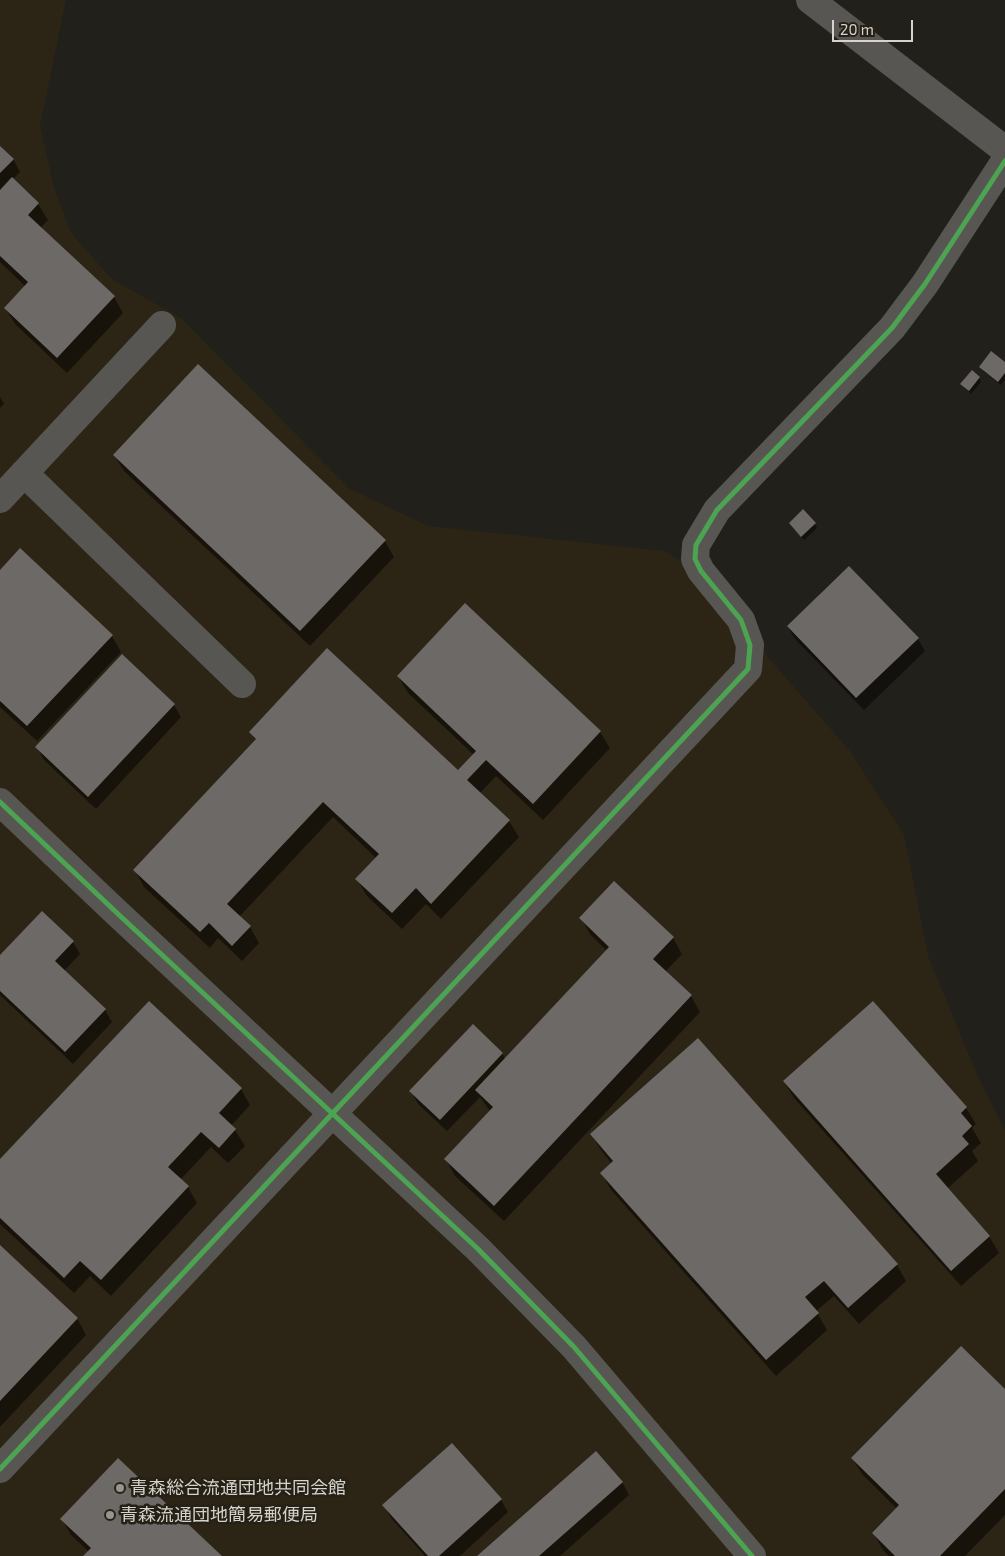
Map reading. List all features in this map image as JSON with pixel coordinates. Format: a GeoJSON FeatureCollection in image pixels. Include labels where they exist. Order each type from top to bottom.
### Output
{"type":"FeatureCollection","features":[{"type":"Feature","properties":{"kind":"street"},"geometry":{"type":"LineString","coordinates":[[810,0],[1005,150]]}},
{"type":"Feature","properties":{"kind":"street"},"geometry":{"type":"LineString","coordinates":[[0,1469],[748,669],[750,645],[741,620],[701,571],[695,559],[696,545],[717,510],[892,328],[925,284],[1005,161]]}},
{"type":"Feature","properties":{"kind":"street"},"geometry":{"type":"LineString","coordinates":[[0,499],[162,325]]}},
{"type":"Feature","properties":{"kind":"street"},"geometry":{"type":"LineString","coordinates":[[24,473],[242,684]]}},
{"type":"Feature","properties":{"kind":"street"},"geometry":{"type":"LineString","coordinates":[[0,802],[478,1249],[574,1347],[752,1556]]}},
{"type":"Feature","properties":{"kind":"shaded area"},"geometry":{"type":"Polygon","coordinates":[[[0,0],[66,0],[40,126],[54,188],[71,233],[113,280],[181,318],[350,489],[428,526],[665,551],[688,566],[850,751],[904,835],[928,956],[979,1079],[1005,1131],[1005,1556],[0,1556],[0,0]]]}},
{"type":"Feature","properties":{"kind":"building"},"geometry":{"type":"Polygon","coordinates":[[[0,146],[14,159],[0,173],[0,146]]]}},
{"type":"Feature","properties":{"kind":"building"},"geometry":{"type":"Polygon","coordinates":[[[12,177],[39,203],[28,215],[115,296],[57,358],[4,308],[28,282],[0,256],[0,190],[12,177]]]}},
{"type":"Feature","properties":{"kind":"building"},"geometry":{"type":"Polygon","coordinates":[[[991,351],[1005,362],[1005,373],[998,382],[979,367],[991,351]]]}},
{"type":"Feature","properties":{"kind":"building"},"geometry":{"type":"Polygon","coordinates":[[[198,364],[386,540],[300,631],[113,455],[198,364]]]}},
{"type":"Feature","properties":{"kind":"building"},"geometry":{"type":"Polygon","coordinates":[[[972,370],[980,377],[969,391],[960,384],[972,370]]]}},
{"type":"Feature","properties":{"kind":"building"},"geometry":{"type":"Polygon","coordinates":[[[803,509],[816,523],[801,537],[789,523],[803,509]]]}},
{"type":"Feature","properties":{"kind":"building"},"geometry":{"type":"Polygon","coordinates":[[[20,548],[113,635],[27,726],[0,701],[0,570],[20,548]]]}},
{"type":"Feature","properties":{"kind":"building"},"geometry":{"type":"Polygon","coordinates":[[[849,566],[919,638],[856,698],[787,626],[849,566]]]}},
{"type":"Feature","properties":{"kind":"building"},"geometry":{"type":"Polygon","coordinates":[[[465,603],[601,731],[533,804],[486,760],[467,780],[510,820],[431,904],[416,888],[392,913],[355,879],[379,854],[323,802],[227,904],[251,926],[232,946],[209,923],[200,932],[133,870],[256,739],[249,732],[327,648],[458,770],[476,751],[397,676],[465,603]]]}},
{"type":"Feature","properties":{"kind":"building"},"geometry":{"type":"Polygon","coordinates":[[[122,654],[175,704],[88,797],[35,747],[122,654]]]}},
{"type":"Feature","properties":{"kind":"building"},"geometry":{"type":"Polygon","coordinates":[[[614,881],[674,937],[653,959],[692,995],[494,1206],[444,1159],[493,1107],[475,1090],[609,947],[579,918],[614,881]]]}},
{"type":"Feature","properties":{"kind":"building"},"geometry":{"type":"Polygon","coordinates":[[[42,911],[74,941],[55,961],[106,1009],[65,1052],[0,991],[0,955],[42,911]]]}},
{"type":"Feature","properties":{"kind":"building"},"geometry":{"type":"Polygon","coordinates":[[[149,1001],[242,1088],[219,1113],[236,1129],[219,1148],[201,1132],[168,1167],[189,1186],[101,1280],[80,1261],[64,1278],[0,1218],[0,1159],[149,1001]]]}},
{"type":"Feature","properties":{"kind":"building"},"geometry":{"type":"Polygon","coordinates":[[[873,1001],[967,1107],[961,1113],[972,1126],[962,1136],[969,1144],[936,1174],[990,1236],[951,1271],[783,1081],[873,1001]]]}},
{"type":"Feature","properties":{"kind":"building"},"geometry":{"type":"Polygon","coordinates":[[[473,1024],[503,1053],[440,1120],[409,1091],[473,1024]]]}},
{"type":"Feature","properties":{"kind":"building"},"geometry":{"type":"Polygon","coordinates":[[[698,1038],[898,1264],[848,1308],[824,1281],[805,1297],[819,1313],[766,1360],[600,1173],[613,1161],[590,1134],[698,1038]]]}},
{"type":"Feature","properties":{"kind":"building"},"geometry":{"type":"Polygon","coordinates":[[[0,1245],[78,1318],[0,1401],[0,1245]]]}},
{"type":"Feature","properties":{"kind":"building"},"geometry":{"type":"Polygon","coordinates":[[[961,1346],[1005,1389],[1005,1489],[940,1556],[895,1556],[872,1533],[899,1505],[851,1458],[961,1346]]]}},
{"type":"Feature","properties":{"kind":"building"},"geometry":{"type":"Polygon","coordinates":[[[452,1443],[502,1499],[439,1556],[428,1556],[382,1505],[452,1443]]]}},
{"type":"Feature","properties":{"kind":"building"},"geometry":{"type":"Polygon","coordinates":[[[596,1451],[623,1482],[539,1556],[477,1556],[596,1451]]]}},
{"type":"Feature","properties":{"kind":"building","name":"青森総合流通団地共同会館"},"geometry":{"type":"Polygon","coordinates":[[[118,1458],[222,1556],[83,1556],[91,1548],[60,1519],[118,1458]]]}},
{"type":"Feature","properties":{"kind":"cycle path"},"geometry":{"type":"LineString","coordinates":[[0,1469],[748,669],[750,645],[741,620],[701,571],[695,559],[696,545],[717,510],[892,328],[925,284],[1005,161]]}},
{"type":"Feature","properties":{"kind":"cycle path"},"geometry":{"type":"LineString","coordinates":[[0,802],[478,1249],[574,1347],[752,1556]]}},
{"type":"Feature","properties":{"kind":"place","name":"青森総合流通団地共同会館"},"geometry":{"type":"Point","coordinates":[120,1488]}},
{"type":"Feature","properties":{"kind":"place","name":"青森流通団地簡易郵便局"},"geometry":{"type":"Point","coordinates":[110,1515]}}]}
